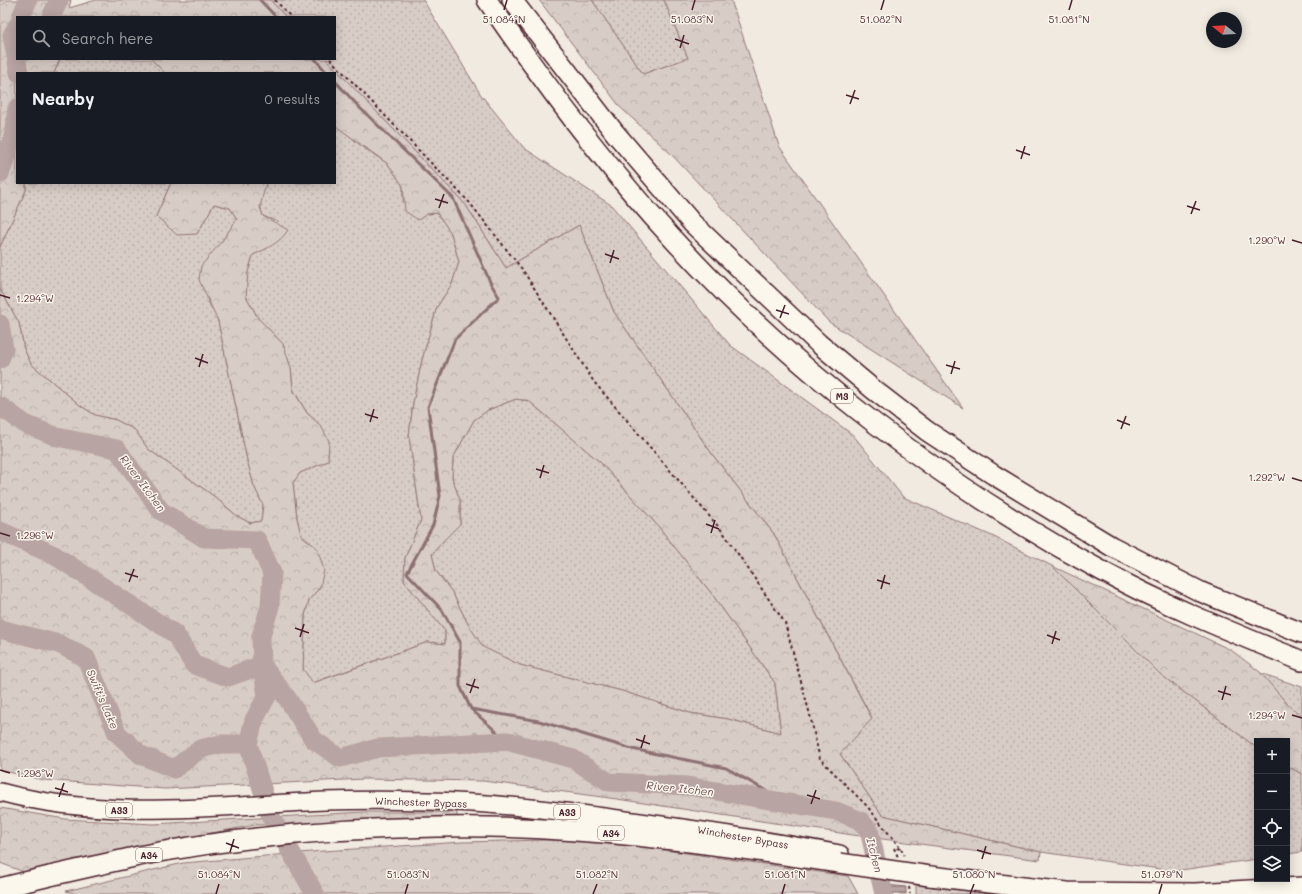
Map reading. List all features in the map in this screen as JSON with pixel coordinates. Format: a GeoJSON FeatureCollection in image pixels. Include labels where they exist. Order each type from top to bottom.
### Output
{"type":"FeatureCollection","features":[{"type":"Feature","properties":{"kind":"highway","name":"M3"},"geometry":{"type":"LineString","coordinates":[[487,0],[555,96],[612,168],[671,237],[781,345],[860,411],[949,476],[1013,518],[1101,570],[1165,603],[1302,661]]}},
{"type":"Feature","properties":{"kind":"highway","name":"M3"},"geometry":{"type":"LineString","coordinates":[[512,0],[616,133],[692,223],[818,343],[874,390],[927,431],[994,475],[1111,546],[1201,592],[1302,633]]}},
{"type":"Feature","properties":{"kind":"highway","name":"A34"},"geometry":{"type":"LineString","coordinates":[[0,888],[159,852],[310,833],[438,826],[553,830],[642,836],[839,858],[930,876],[1067,892],[1195,893],[1302,887]]}},
{"type":"Feature","properties":{"kind":"main road","name":"Winchester Bypass"},"geometry":{"type":"LineString","coordinates":[[0,792],[44,802],[112,810],[363,800],[429,800],[534,808],[684,827],[839,858]]}},
{"type":"Feature","properties":{"kind":"main road"},"geometry":{"type":"LineString","coordinates":[[0,888],[16,894]]}},
{"type":"Feature","properties":{"kind":"path"},"geometry":{"type":"LineString","coordinates":[[275,0],[290,16]]}},
{"type":"Feature","properties":{"kind":"path"},"geometry":{"type":"LineString","coordinates":[[331,60],[469,202],[522,269],[594,382],[723,532],[785,623],[820,759],[867,806],[904,854]]}},
{"type":"Feature","properties":{"kind":"path"},"geometry":{"type":"LineString","coordinates":[[894,848],[900,849]]}},
{"type":"Feature","properties":{"kind":"green space"},"geometry":{"type":"Polygon","coordinates":[[[0,0],[71,0],[69,8],[96,0],[270,0],[285,16],[16,16],[16,60],[60,60],[54,72],[16,72],[16,184],[26,184],[26,190],[0,247],[0,0]]]}},
{"type":"Feature","properties":{"kind":"green space"},"geometry":{"type":"Polygon","coordinates":[[[270,0],[423,0],[481,95],[524,148],[611,205],[730,345],[853,435],[903,497],[992,536],[1052,566],[1160,674],[1254,746],[1254,859],[1174,871],[1041,852],[882,815],[840,754],[872,718],[774,534],[712,454],[614,312],[579,225],[506,268],[465,204],[327,60],[336,60],[336,16],[285,16],[270,0]]]}},
{"type":"Feature","properties":{"kind":"green space"},"geometry":{"type":"Polygon","coordinates":[[[539,0],[592,0],[643,74],[688,58],[664,0],[731,0],[779,146],[963,408],[829,322],[670,153],[621,108],[539,0]]]}},
{"type":"Feature","properties":{"kind":"green space"},"geometry":{"type":"Polygon","coordinates":[[[592,0],[664,0],[688,58],[643,74],[592,0]]]}},
{"type":"Feature","properties":{"kind":"green space"},"geometry":{"type":"Polygon","coordinates":[[[60,60],[152,60],[164,72],[54,72],[60,60]]]}},
{"type":"Feature","properties":{"kind":"green space"},"geometry":{"type":"Polygon","coordinates":[[[152,60],[327,60],[465,204],[506,268],[579,225],[614,312],[712,454],[774,534],[872,719],[840,754],[882,815],[1041,852],[1040,860],[853,835],[617,799],[483,781],[364,779],[165,789],[43,780],[0,770],[0,289],[19,323],[24,349],[31,364],[81,406],[95,415],[116,420],[135,430],[148,449],[215,497],[237,516],[250,523],[261,521],[263,505],[254,486],[247,460],[218,321],[199,280],[201,266],[222,241],[237,219],[230,208],[214,204],[197,234],[177,235],[156,216],[171,184],[266,184],[260,207],[263,216],[288,230],[277,242],[253,255],[248,272],[246,296],[258,318],[283,344],[291,368],[293,390],[307,413],[321,426],[329,441],[328,461],[300,473],[293,483],[297,518],[301,535],[317,548],[324,570],[320,587],[309,600],[305,615],[303,669],[313,683],[428,642],[445,644],[445,631],[404,581],[405,558],[421,520],[409,436],[413,403],[422,360],[437,307],[452,284],[459,262],[451,233],[437,213],[427,214],[418,220],[405,211],[403,186],[388,164],[337,127],[336,72],[164,72],[152,60]],[[516,399],[488,410],[474,420],[453,458],[452,478],[460,500],[460,524],[432,554],[436,571],[452,592],[468,624],[483,647],[520,665],[622,691],[690,713],[728,719],[781,733],[775,683],[712,594],[658,526],[601,463],[529,401],[516,399]]]}},
{"type":"Feature","properties":{"kind":"green space"},"geometry":{"type":"Polygon","coordinates":[[[336,124],[361,146],[388,164],[403,186],[403,201],[418,220],[427,214],[437,213],[451,233],[459,262],[452,284],[437,307],[422,360],[413,403],[409,436],[421,520],[405,558],[404,581],[445,631],[445,644],[428,642],[312,683],[303,669],[305,615],[309,600],[320,587],[317,548],[301,536],[297,518],[293,483],[300,473],[328,461],[321,426],[307,413],[293,389],[291,368],[283,344],[258,318],[246,296],[248,272],[253,255],[269,247],[278,222],[263,216],[261,199],[266,184],[336,184],[336,124]]]}},
{"type":"Feature","properties":{"kind":"green space"},"geometry":{"type":"Polygon","coordinates":[[[26,184],[171,184],[156,216],[197,234],[214,204],[230,208],[237,219],[222,241],[207,299],[218,321],[247,460],[254,486],[263,505],[261,521],[250,523],[237,516],[215,497],[148,449],[135,430],[116,420],[95,415],[81,406],[31,364],[24,349],[19,323],[0,289],[0,247],[26,190],[26,184]]]}},
{"type":"Feature","properties":{"kind":"green space"},"geometry":{"type":"Polygon","coordinates":[[[516,399],[529,401],[601,463],[658,526],[712,594],[775,683],[781,733],[728,719],[690,713],[622,691],[520,665],[482,647],[468,624],[452,592],[436,571],[432,554],[460,524],[460,500],[452,478],[453,458],[474,420],[488,410],[516,399]]]}},
{"type":"Feature","properties":{"kind":"green space"},"geometry":{"type":"Polygon","coordinates":[[[1052,566],[1231,650],[1260,672],[1289,706],[1302,716],[1302,774],[1290,768],[1290,738],[1254,738],[1254,746],[1160,674],[1052,566]]]}},
{"type":"Feature","properties":{"kind":"green space"},"geometry":{"type":"Polygon","coordinates":[[[1260,673],[1302,687],[1302,716],[1289,706],[1260,673]]]}},
{"type":"Feature","properties":{"kind":"green space"},"geometry":{"type":"Polygon","coordinates":[[[1290,768],[1302,774],[1302,852],[1290,854],[1290,768]]]}},
{"type":"Feature","properties":{"kind":"green space"},"geometry":{"type":"Polygon","coordinates":[[[0,808],[65,819],[153,824],[364,812],[457,812],[457,818],[255,825],[122,850],[24,872],[0,863],[0,808]]]}},
{"type":"Feature","properties":{"kind":"green space"},"geometry":{"type":"Polygon","coordinates":[[[587,839],[848,876],[858,894],[76,894],[66,891],[183,863],[323,851],[462,842],[587,839]]]}},
{"type":"Feature","properties":{"kind":"green space"},"geometry":{"type":"Polygon","coordinates":[[[916,885],[994,894],[916,894],[916,885]]]}},
{"type":"Feature","properties":{"kind":"shaded area"},"geometry":{"type":"Polygon","coordinates":[[[878,884],[906,887],[906,894],[880,894],[878,884]]]}},
{"type":"Feature","properties":{"kind":"waterway","name":"River Itchen"},"geometry":{"type":"LineString","coordinates":[[21,16],[28,0]]}},
{"type":"Feature","properties":{"kind":"waterway","name":"River Itchen"},"geometry":{"type":"LineString","coordinates":[[51,16],[59,0]]}},
{"type":"Feature","properties":{"kind":"waterway"},"geometry":{"type":"LineString","coordinates":[[260,0],[275,16]]}},
{"type":"Feature","properties":{"kind":"waterway","name":"River Itchen"},"geometry":{"type":"LineString","coordinates":[[16,28],[12,35],[16,57]]}},
{"type":"Feature","properties":{"kind":"waterway","name":"River Itchen"},"geometry":{"type":"LineString","coordinates":[[17,60],[19,72]]}},
{"type":"Feature","properties":{"kind":"waterway"},"geometry":{"type":"LineString","coordinates":[[316,60],[326,72]]}},
{"type":"Feature","properties":{"kind":"waterway"},"geometry":{"type":"LineString","coordinates":[[336,82],[360,108],[453,198],[491,284],[499,297],[455,339],[428,407],[440,496],[433,525],[407,573],[442,610],[460,642],[460,686],[471,709],[539,721],[632,749],[726,768],[784,801]]}},
{"type":"Feature","properties":{"kind":"waterway","name":"River Itchen"},"geometry":{"type":"LineString","coordinates":[[0,174],[13,137],[16,115]]}},
{"type":"Feature","properties":{"kind":"waterway","name":"River Itchen"},"geometry":{"type":"LineString","coordinates":[[0,324],[4,349],[0,359]]}},
{"type":"Feature","properties":{"kind":"waterway","name":"River Itchen"},"geometry":{"type":"LineString","coordinates":[[0,406],[25,424],[57,437],[117,449],[161,511],[204,538],[257,540],[272,573],[270,606],[261,636],[262,665],[267,696],[254,720],[248,744]]}},
{"type":"Feature","properties":{"kind":"waterway","name":"River Itchen"},"geometry":{"type":"LineString","coordinates":[[0,531],[54,555],[175,634],[194,665],[228,677],[262,665]]}},
{"type":"Feature","properties":{"kind":"waterway","name":"Swift's Lake"},"geometry":{"type":"LineString","coordinates":[[0,629],[59,644],[86,658],[117,733],[141,755],[174,769],[200,749],[221,744],[248,744],[271,817],[315,894]]}},
{"type":"Feature","properties":{"kind":"waterway","name":"River Itchen"},"geometry":{"type":"LineString","coordinates":[[262,665],[287,698],[314,740],[340,758],[378,748],[507,741],[573,759],[609,782],[687,786],[836,811],[859,820],[869,830],[884,894]]}},
{"type":"Feature","properties":{"kind":"waterway","name":"River Itchen"},"geometry":{"type":"LineString","coordinates":[[472,710],[507,741]]}},
{"type":"Feature","properties":{"kind":"water label","name":"Itchen"},"geometry":{"type":"Point","coordinates":[875,855]}}]}
